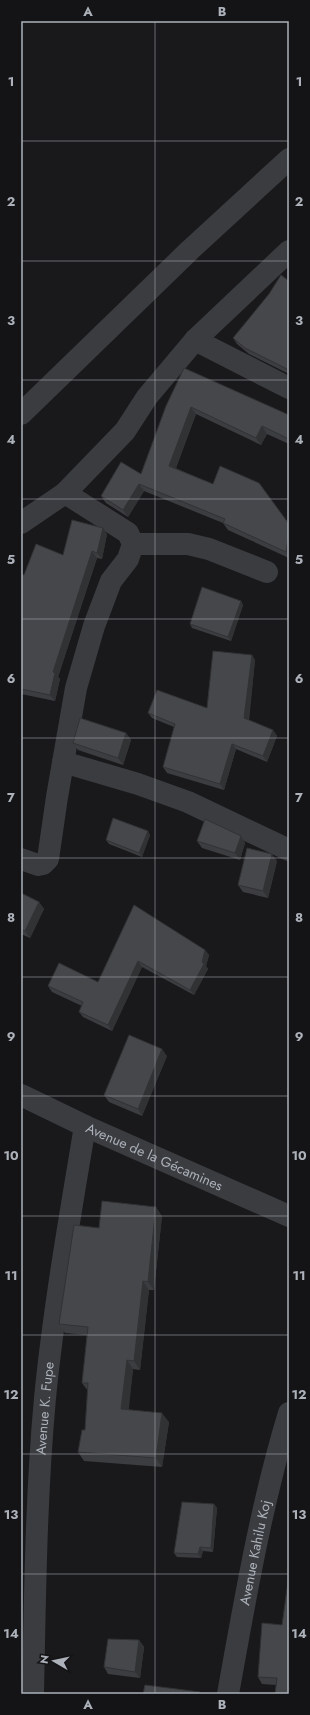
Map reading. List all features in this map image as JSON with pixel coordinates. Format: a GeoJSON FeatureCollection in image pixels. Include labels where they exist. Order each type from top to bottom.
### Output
{"type":"FeatureCollection","features":[{"type":"Feature","properties":{"kind":"street"},"geometry":{"type":"LineString","coordinates":[[21,414],[190,250],[289,159]]}},
{"type":"Feature","properties":{"kind":"street"},"geometry":{"type":"LineString","coordinates":[[21,523],[65,493],[125,431],[147,397],[195,340],[289,251]]}},
{"type":"Feature","properties":{"kind":"street"},"geometry":{"type":"LineString","coordinates":[[195,340],[289,388]]}},
{"type":"Feature","properties":{"kind":"street"},"geometry":{"type":"LineString","coordinates":[[21,858],[38,865],[43,864],[48,859],[76,688],[94,626],[111,581],[128,559],[133,544],[128,533],[65,493]]}},
{"type":"Feature","properties":{"kind":"street"},"geometry":{"type":"LineString","coordinates":[[133,544],[188,544],[209,549],[267,572]]}},
{"type":"Feature","properties":{"kind":"street"},"geometry":{"type":"LineString","coordinates":[[63,762],[138,784],[188,802],[289,850]]}},
{"type":"Feature","properties":{"kind":"street","name":"Avenue de la Gécamines"},"geometry":{"type":"LineString","coordinates":[[21,1095],[85,1126],[289,1216]]}},
{"type":"Feature","properties":{"kind":"street","name":"Avenue K. Fupe"},"geometry":{"type":"LineString","coordinates":[[32,1694],[39,1502],[45,1398],[63,1260],[85,1126]]}},
{"type":"Feature","properties":{"kind":"street","name":"Avenue Kahilu Koj"},"geometry":{"type":"LineString","coordinates":[[228,1694],[252,1560],[270,1481],[289,1413]]}},
{"type":"Feature","properties":{"kind":"building"},"geometry":{"type":"Polygon","coordinates":[[[281,275],[289,281],[289,370],[245,348],[233,338],[269,294],[281,275]]]}},
{"type":"Feature","properties":{"kind":"building"},"geometry":{"type":"Polygon","coordinates":[[[184,368],[289,415],[289,439],[262,426],[256,438],[191,407],[169,466],[213,484],[220,466],[259,483],[289,524],[289,539],[286,552],[223,523],[225,519],[139,484],[123,510],[101,496],[121,462],[141,474],[166,406],[184,368]]]}},
{"type":"Feature","properties":{"kind":"building"},"geometry":{"type":"Polygon","coordinates":[[[72,520],[103,528],[97,553],[92,551],[53,672],[55,673],[50,695],[21,689],[21,574],[24,575],[36,544],[63,555],[72,520]]]}},
{"type":"Feature","properties":{"kind":"building"},"geometry":{"type":"Polygon","coordinates":[[[202,587],[241,601],[228,637],[190,624],[202,587]]]}},
{"type":"Feature","properties":{"kind":"building"},"geometry":{"type":"Polygon","coordinates":[[[213,651],[252,655],[244,718],[273,730],[263,756],[232,744],[220,784],[163,767],[175,724],[148,713],[157,690],[207,708],[213,651]]]}},
{"type":"Feature","properties":{"kind":"building"},"geometry":{"type":"Polygon","coordinates":[[[80,718],[126,733],[118,758],[73,743],[80,718]]]}},
{"type":"Feature","properties":{"kind":"building"},"geometry":{"type":"Polygon","coordinates":[[[113,818],[148,831],[139,853],[106,840],[113,818]]]}},
{"type":"Feature","properties":{"kind":"building"},"geometry":{"type":"Polygon","coordinates":[[[205,819],[241,836],[235,853],[197,841],[205,819]]]}},
{"type":"Feature","properties":{"kind":"building"},"geometry":{"type":"Polygon","coordinates":[[[247,848],[272,854],[263,891],[238,885],[247,848]]]}},
{"type":"Feature","properties":{"kind":"building"},"geometry":{"type":"Polygon","coordinates":[[[21,893],[39,902],[25,931],[21,929],[21,893]]]}},
{"type":"Feature","properties":{"kind":"building"},"geometry":{"type":"Polygon","coordinates":[[[134,905],[205,950],[202,962],[204,964],[190,990],[138,961],[108,1025],[79,1012],[83,1002],[48,986],[59,963],[98,982],[134,905]]]}},
{"type":"Feature","properties":{"kind":"building"},"geometry":{"type":"Polygon","coordinates":[[[129,1035],[162,1049],[138,1109],[104,1095],[129,1035]]]}},
{"type":"Feature","properties":{"kind":"building"},"geometry":{"type":"Polygon","coordinates":[[[102,1201],[156,1207],[148,1282],[143,1281],[134,1361],[127,1360],[121,1409],[162,1413],[156,1458],[78,1452],[82,1430],[85,1430],[88,1383],[82,1383],[88,1327],[59,1324],[74,1225],[99,1228],[102,1201]]]}},
{"type":"Feature","properties":{"kind":"building"},"geometry":{"type":"Polygon","coordinates":[[[182,1502],[214,1504],[211,1548],[200,1547],[198,1554],[174,1553],[182,1502]]]}},
{"type":"Feature","properties":{"kind":"building"},"geometry":{"type":"Polygon","coordinates":[[[289,1575],[289,1694],[275,1694],[277,1678],[258,1677],[262,1623],[282,1625],[289,1575]]]}},
{"type":"Feature","properties":{"kind":"building"},"geometry":{"type":"Polygon","coordinates":[[[108,1639],[139,1640],[135,1672],[104,1667],[108,1639]]]}},
{"type":"Feature","properties":{"kind":"building"},"geometry":{"type":"Polygon","coordinates":[[[145,1685],[200,1692],[200,1694],[143,1694],[145,1685]]]}}]}
